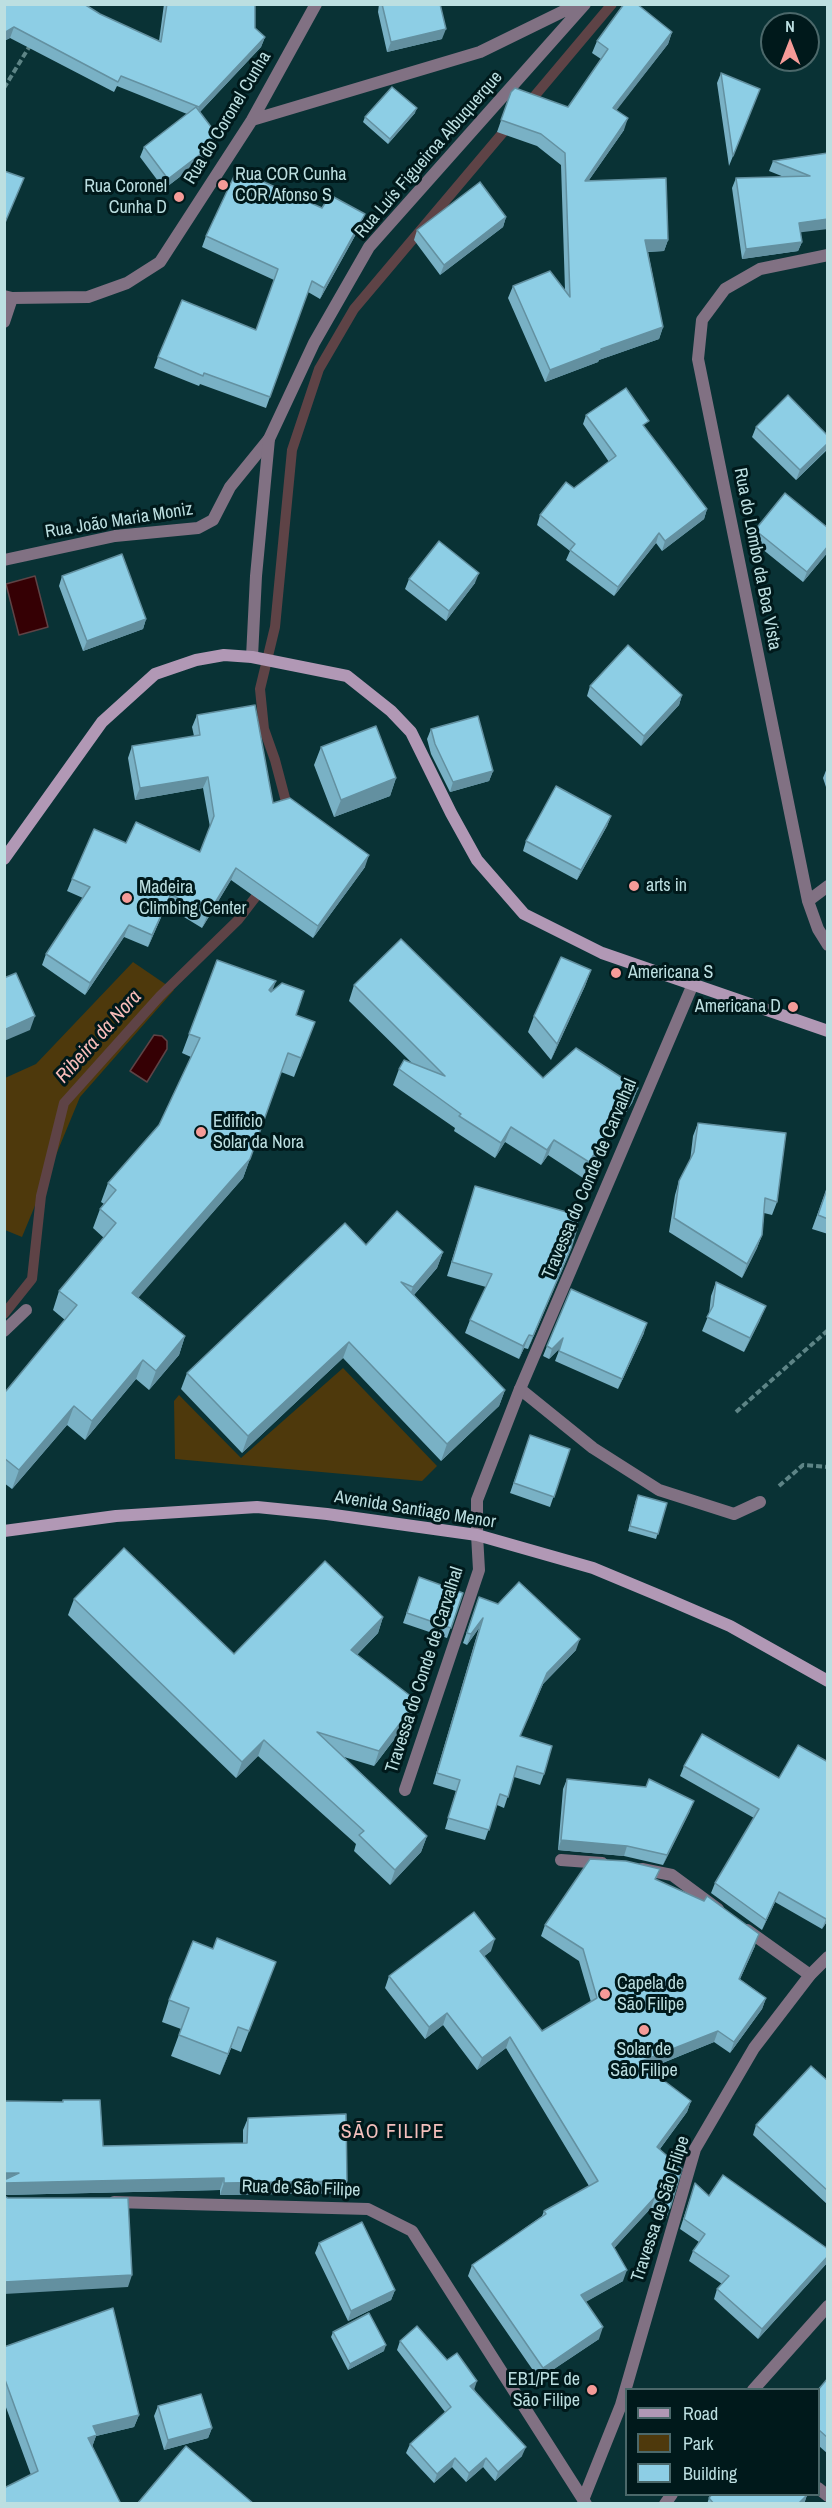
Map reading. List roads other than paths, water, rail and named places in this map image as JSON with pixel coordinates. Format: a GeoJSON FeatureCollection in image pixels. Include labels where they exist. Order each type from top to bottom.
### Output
{"type":"FeatureCollection","features":[{"type":"Feature","properties":{"kind":"street","name":"Rua do Coronel Cunha"},"geometry":{"type":"LineString","coordinates":[[8,297],[88,297],[127,283],[160,262],[252,120],[316,4]]}},
{"type":"Feature","properties":{"kind":"street"},"geometry":{"type":"LineString","coordinates":[[252,120],[480,52],[578,4]]}},
{"type":"Feature","properties":{"kind":"street","name":"Rua Luís Figueiroa Albuquerque"},"geometry":{"type":"LineString","coordinates":[[269,439],[314,343],[369,247],[585,4]]}},
{"type":"Feature","properties":{"kind":"street","name":"Rua do Lombo da Boa Vista"},"geometry":{"type":"LineString","coordinates":[[828,255],[760,269],[725,289],[702,320],[698,358],[808,901],[818,929],[828,945]]}},
{"type":"Feature","properties":{"kind":"street"},"geometry":{"type":"LineString","coordinates":[[4,322],[8,297]]}},
{"type":"Feature","properties":{"kind":"street"},"geometry":{"type":"LineString","coordinates":[[252,657],[256,576],[269,439]]}},
{"type":"Feature","properties":{"kind":"street","name":"Rua João Maria Moniz"},"geometry":{"type":"LineString","coordinates":[[4,560],[115,536],[198,528],[213,520],[230,487],[269,439]]}},
{"type":"Feature","properties":{"kind":"street"},"geometry":{"type":"LineString","coordinates":[[4,859],[102,722],[155,674],[196,660],[224,655],[252,657],[347,676],[391,711],[411,732],[477,860],[524,914],[602,953],[828,1031]]}},
{"type":"Feature","properties":{"kind":"street"},"geometry":{"type":"LineString","coordinates":[[808,901],[828,886]]}},
{"type":"Feature","properties":{"kind":"street","name":"Travessa do Conde de Carvalhal"},"geometry":{"type":"LineString","coordinates":[[405,1790],[479,1570],[477,1500],[520,1389],[693,984]]}},
{"type":"Feature","properties":{"kind":"street"},"geometry":{"type":"LineString","coordinates":[[4,1331],[26,1310]]}},
{"type":"Feature","properties":{"kind":"street"},"geometry":{"type":"LineString","coordinates":[[520,1389],[593,1448],[659,1490],[734,1514],[760,1502]]}},
{"type":"Feature","properties":{"kind":"street","name":"Avenida Santiago Menor"},"geometry":{"type":"LineString","coordinates":[[4,1531],[116,1516],[257,1507],[327,1514],[477,1535],[593,1568],[730,1626],[828,1681]]}},
{"type":"Feature","properties":{"kind":"street"},"geometry":{"type":"LineString","coordinates":[[561,1860],[612,1863]]}},
{"type":"Feature","properties":{"kind":"street"},"geometry":{"type":"LineString","coordinates":[[633,1866],[672,1875],[810,1976]]}},
{"type":"Feature","properties":{"kind":"street","name":"Travessa de São Filipe"},"geometry":{"type":"LineString","coordinates":[[626,2388],[695,2149],[754,2048],[810,1976],[828,1957]]}},
{"type":"Feature","properties":{"kind":"street","name":"Rua de São Filipe"},"geometry":{"type":"LineString","coordinates":[[100,2201],[368,2209],[412,2232],[584,2502]]}},
{"type":"Feature","properties":{"kind":"street"},"geometry":{"type":"LineString","coordinates":[[755,2388],[828,2307]]}},
{"type":"Feature","properties":{"kind":"street","name":"Travessa de São Filipe"},"geometry":{"type":"LineString","coordinates":[[584,2502],[625,2391]]}},
{"type":"Feature","properties":{"kind":"waterway"},"geometry":{"type":"LineString","coordinates":[[527,105],[612,4]]}},
{"type":"Feature","properties":{"kind":"waterway"},"geometry":{"type":"LineString","coordinates":[[289,813],[264,729],[260,689],[275,627],[292,450],[319,369],[354,309],[511,123]]}},
{"type":"Feature","properties":{"kind":"waterway","name":"Ribeira da Nora"},"geometry":{"type":"LineString","coordinates":[[4,1314],[32,1279],[41,1196],[64,1103],[160,996],[238,920],[264,886]]}},
{"type":"Feature","properties":{"kind":"place","name":"Rua COR Cunha COR Afonso S"},"geometry":{"type":"Point","coordinates":[223,185]}},
{"type":"Feature","properties":{"kind":"place","name":"Rua Coronel Cunha D"},"geometry":{"type":"Point","coordinates":[179,197]}},
{"type":"Feature","properties":{"kind":"place","name":"arts in"},"geometry":{"type":"Point","coordinates":[634,886]}},
{"type":"Feature","properties":{"kind":"place","name":"Madeira Climbing Center"},"geometry":{"type":"Point","coordinates":[127,898]}},
{"type":"Feature","properties":{"kind":"place","name":"Americana S"},"geometry":{"type":"Point","coordinates":[616,973]}},
{"type":"Feature","properties":{"kind":"place","name":"Americana D"},"geometry":{"type":"Point","coordinates":[793,1007]}},
{"type":"Feature","properties":{"kind":"place","name":"Edifício Solar da Nora"},"geometry":{"type":"Point","coordinates":[201,1132]}},
{"type":"Feature","properties":{"kind":"place","name":"Capela de São Filipe"},"geometry":{"type":"Point","coordinates":[605,1994]}},
{"type":"Feature","properties":{"kind":"place","name":"Solar de São Filipe"},"geometry":{"type":"Point","coordinates":[644,2030]}},
{"type":"Feature","properties":{"kind":"place","name":"EB1/PE de São Filipe"},"geometry":{"type":"Point","coordinates":[592,2390]}},
{"type":"Feature","properties":{"kind":"district","name":"SÃO FILIPE"},"geometry":{"type":"Point","coordinates":[393,2133]}}]}
